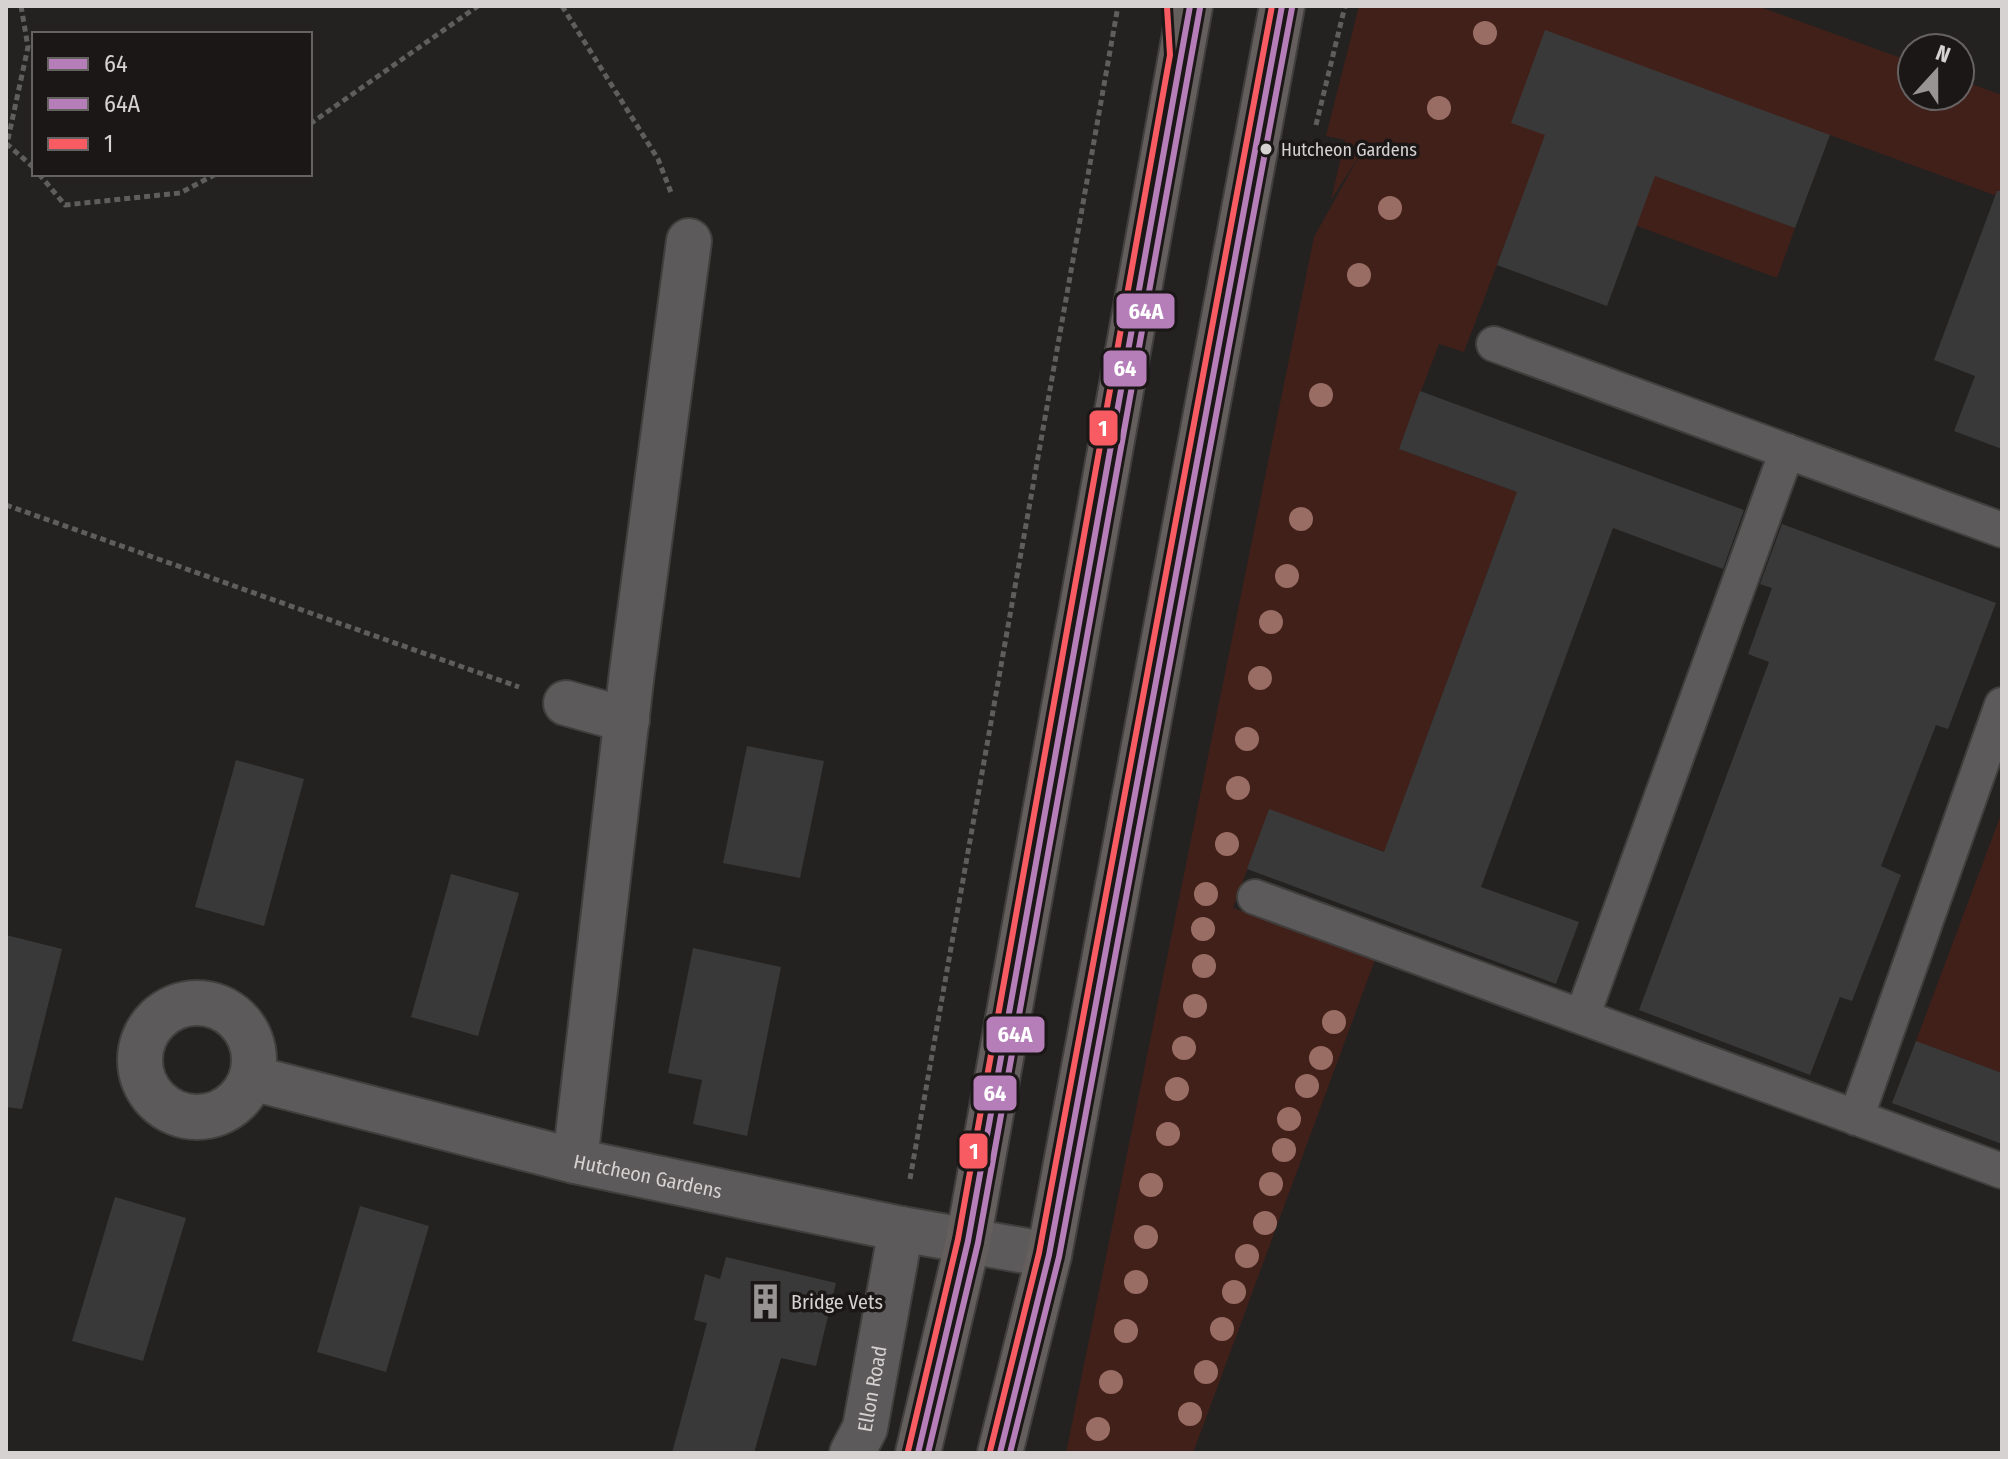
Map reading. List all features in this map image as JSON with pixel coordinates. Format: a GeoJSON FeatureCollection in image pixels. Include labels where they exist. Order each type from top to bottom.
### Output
{"type":"FeatureCollection","features":[{"type":"Feature","properties":{"kind":"main road"},"geometry":{"type":"LineString","coordinates":[[1177,6],[1180,56]]}},
{"type":"Feature","properties":{"kind":"main road"},"geometry":{"type":"LineString","coordinates":[[918,1453],[968,1241],[1190,6]]}},
{"type":"Feature","properties":{"kind":"main road"},"geometry":{"type":"LineString","coordinates":[[1000,1453],[1049,1255],[1282,6]]}},
{"type":"Feature","properties":{"kind":"street"},"geometry":{"type":"LineString","coordinates":[[575,1161],[627,720],[689,241]]}},
{"type":"Feature","properties":{"kind":"street"},"geometry":{"type":"LineString","coordinates":[[566,703],[627,720]]}},
{"type":"Feature","properties":{"kind":"street","name":"Hutcheon Gardens"},"geometry":{"type":"LineString","coordinates":[[252,1078],[575,1161],[901,1229],[1049,1255]]}},
{"type":"Feature","properties":{"kind":"street","name":"Ellon Road"},"geometry":{"type":"LineString","coordinates":[[852,1453],[865,1428],[901,1229]]}},
{"type":"Feature","properties":{"kind":"lane"},"geometry":{"type":"LineString","coordinates":[[1494,344],[2002,530]]}},
{"type":"Feature","properties":{"kind":"lane"},"geometry":{"type":"LineString","coordinates":[[1582,1017],[1787,451]]}},
{"type":"Feature","properties":{"kind":"lane"},"geometry":{"type":"LineString","coordinates":[[1856,1118],[2002,705]]}},
{"type":"Feature","properties":{"kind":"lane"},"geometry":{"type":"LineString","coordinates":[[1255,897],[2002,1171]]}},
{"type":"Feature","properties":{"kind":"path"},"geometry":{"type":"LineString","coordinates":[[21,6],[28,47],[6,145],[32,166]]}},
{"type":"Feature","properties":{"kind":"path"},"geometry":{"type":"LineString","coordinates":[[312,123],[478,6]]}},
{"type":"Feature","properties":{"kind":"path"},"geometry":{"type":"LineString","coordinates":[[562,6],[658,159],[689,241]]}},
{"type":"Feature","properties":{"kind":"path"},"geometry":{"type":"LineString","coordinates":[[901,1229],[1118,6]]}},
{"type":"Feature","properties":{"kind":"path"},"geometry":{"type":"LineString","coordinates":[[41,176],[65,205],[180,193],[212,176]]}},
{"type":"Feature","properties":{"kind":"path"},"geometry":{"type":"LineString","coordinates":[[6,505],[566,703]]}},
{"type":"Feature","properties":{"kind":"shaded area"},"geometry":{"type":"Polygon","coordinates":[[[1359,6],[1757,6],[1896,56],[1896,112],[1976,112],[1976,86],[2002,95],[2002,262],[1997,196],[1830,135],[1546,135],[1795,228],[1777,278],[1527,185],[1464,352],[1439,344],[1399,449],[1522,494],[1510,511],[1391,834],[1391,854],[1269,810],[1233,908],[1376,957],[1193,1453],[1066,1453],[1314,237],[1361,153],[1331,200],[1345,140],[1326,136],[1359,6]]]}},
{"type":"Feature","properties":{"kind":"shaded area"},"geometry":{"type":"Polygon","coordinates":[[[2002,812],[2002,1073],[1916,1041],[2002,812]]]}},
{"type":"Feature","properties":{"kind":"building"},"geometry":{"type":"Polygon","coordinates":[[[1545,30],[1830,135],[1795,228],[1655,176],[1607,306],[1497,265],[1545,135],[1511,123],[1545,30]]]}},
{"type":"Feature","properties":{"kind":"building"},"geometry":{"type":"Polygon","coordinates":[[[1997,191],[2002,191],[2002,449],[1954,431],[1975,376],[1934,360],[1997,191]]]}},
{"type":"Feature","properties":{"kind":"building"},"geometry":{"type":"Polygon","coordinates":[[[1420,391],[1744,510],[1723,569],[1613,528],[1481,887],[1579,922],[1556,984],[1247,869],[1269,809],[1384,852],[1517,492],[1399,449],[1420,391]]]}},
{"type":"Feature","properties":{"kind":"building"},"geometry":{"type":"Polygon","coordinates":[[[1782,524],[1996,603],[1948,729],[1936,725],[1881,866],[1901,875],[1852,1001],[1840,997],[1810,1075],[1639,1010],[1769,662],[1748,654],[1772,588],[1760,584],[1782,524]]]}},
{"type":"Feature","properties":{"kind":"building"},"geometry":{"type":"Polygon","coordinates":[[[747,746],[824,761],[800,878],[723,863],[747,746]]]}},
{"type":"Feature","properties":{"kind":"building"},"geometry":{"type":"Polygon","coordinates":[[[236,760],[304,779],[264,926],[195,907],[236,760]]]}},
{"type":"Feature","properties":{"kind":"building"},"geometry":{"type":"Polygon","coordinates":[[[451,874],[519,893],[478,1036],[411,1017],[451,874]]]}},
{"type":"Feature","properties":{"kind":"building"},"geometry":{"type":"Polygon","coordinates":[[[6,935],[62,949],[22,1109],[6,1107],[6,935]]]}},
{"type":"Feature","properties":{"kind":"building"},"geometry":{"type":"Polygon","coordinates":[[[693,948],[781,967],[747,1136],[693,1124],[702,1080],[668,1073],[693,948]]]}},
{"type":"Feature","properties":{"kind":"building"},"geometry":{"type":"Polygon","coordinates":[[[1916,1041],[2002,1073],[2002,1144],[1892,1103],[1916,1041]]]}},
{"type":"Feature","properties":{"kind":"building"},"geometry":{"type":"Polygon","coordinates":[[[115,1197],[186,1218],[143,1361],[72,1341],[115,1197]]]}},
{"type":"Feature","properties":{"kind":"building"},"geometry":{"type":"Polygon","coordinates":[[[360,1206],[429,1226],[386,1372],[317,1352],[360,1206]]]}},
{"type":"Feature","properties":{"kind":"building"},"geometry":{"type":"Polygon","coordinates":[[[726,1257],[836,1283],[816,1366],[781,1358],[754,1453],[672,1453],[707,1323],[694,1320],[705,1274],[720,1279],[726,1257]]]}},
{"type":"Feature","properties":{"kind":"transit line","name":"64"},"geometry":{"type":"LineString","coordinates":[[918,1453],[968,1241],[1190,6]]}},
{"type":"Feature","properties":{"kind":"transit line","name":"1"},"geometry":{"type":"LineString","coordinates":[[990,1451],[1039,1253],[1272,6]]}},
{"type":"Feature","properties":{"kind":"transit line","name":"64"},"geometry":{"type":"LineString","coordinates":[[1000,1453],[1049,1255],[1282,6]]}},
{"type":"Feature","properties":{"kind":"transit line","name":"1"},"geometry":{"type":"LineString","coordinates":[[908,1451],[958,1239],[1170,55],[1167,7]]}},
{"type":"Feature","properties":{"kind":"transit line","name":"64A"},"geometry":{"type":"LineString","coordinates":[[928,1453],[978,1243],[1200,8]]}},
{"type":"Feature","properties":{"kind":"transit line","name":"64A"},"geometry":{"type":"LineString","coordinates":[[1010,1453],[1059,1257],[1292,8]]}},
{"type":"Feature","properties":{"kind":"place","name":"Hutcheon Gardens"},"geometry":{"type":"Point","coordinates":[1266,149]}},
{"type":"Feature","properties":{"kind":"place","name":"Bridge Vets"},"geometry":{"type":"Point","coordinates":[765,1302]}}]}
